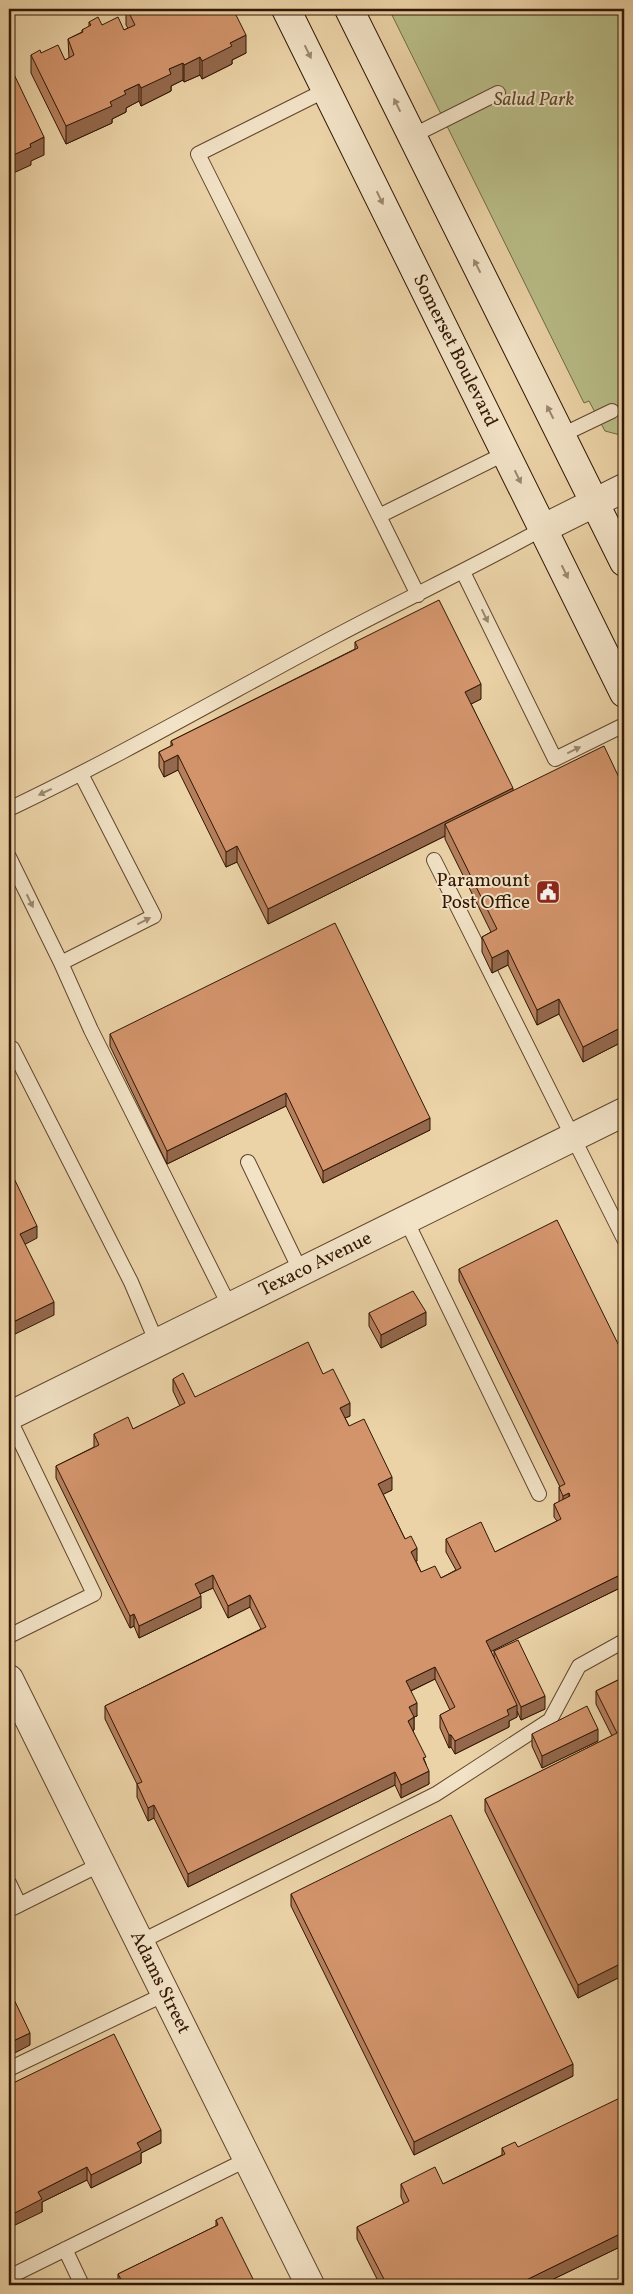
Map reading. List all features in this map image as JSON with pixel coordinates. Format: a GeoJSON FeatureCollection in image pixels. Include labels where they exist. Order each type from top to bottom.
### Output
{"type":"FeatureCollection","features":[{"type":"Feature","properties":{"kind":"street","name":"Somerset Boulevard"},"geometry":{"type":"LineString","coordinates":[[286,9],[624,693]]}},
{"type":"Feature","properties":{"kind":"street"},"geometry":{"type":"LineString","coordinates":[[349,9],[596,502],[624,562]]}},
{"type":"Feature","properties":{"kind":"street"},"geometry":{"type":"LineString","coordinates":[[544,528],[624,488]]}},
{"type":"Feature","properties":{"kind":"street","name":"Texaco Avenue"},"geometry":{"type":"LineString","coordinates":[[9,1417],[624,1112]]}},
{"type":"Feature","properties":{"kind":"street","name":"Adams Street"},"geometry":{"type":"LineString","coordinates":[[9,1679],[310,2285]]}},
{"type":"Feature","properties":{"kind":"lane"},"geometry":{"type":"LineString","coordinates":[[326,90],[198,154],[418,596]]}},
{"type":"Feature","properties":{"kind":"lane"},"geometry":{"type":"LineString","coordinates":[[412,136],[498,93]]}},
{"type":"Feature","properties":{"kind":"lane"},"geometry":{"type":"LineString","coordinates":[[562,436],[612,411]]}},
{"type":"Feature","properties":{"kind":"lane"},"geometry":{"type":"LineString","coordinates":[[379,516],[506,453]]}},
{"type":"Feature","properties":{"kind":"lane"},"geometry":{"type":"LineString","coordinates":[[9,809],[81,774],[339,635],[418,596],[544,528]]}},
{"type":"Feature","properties":{"kind":"lane"},"geometry":{"type":"LineString","coordinates":[[463,572],[555,759],[624,725]]}},
{"type":"Feature","properties":{"kind":"lane"},"geometry":{"type":"LineString","coordinates":[[61,963],[154,916],[81,774]]}},
{"type":"Feature","properties":{"kind":"lane"},"geometry":{"type":"LineString","coordinates":[[9,857],[96,1039],[230,1307]]}},
{"type":"Feature","properties":{"kind":"lane"},"geometry":{"type":"LineString","coordinates":[[434,860],[624,1239]]}},
{"type":"Feature","properties":{"kind":"lane"},"geometry":{"type":"LineString","coordinates":[[10,1046],[131,1282],[157,1343]]}},
{"type":"Feature","properties":{"kind":"lane"},"geometry":{"type":"LineString","coordinates":[[248,1162],[302,1272]]}},
{"type":"Feature","properties":{"kind":"lane"},"geometry":{"type":"LineString","coordinates":[[406,1220],[539,1494]]}},
{"type":"Feature","properties":{"kind":"lane"},"geometry":{"type":"LineString","coordinates":[[9,1417],[94,1594],[9,1636]]}},
{"type":"Feature","properties":{"kind":"lane"},"geometry":{"type":"LineString","coordinates":[[140,1942],[436,1794],[550,1720],[579,1666],[624,1641]]}},
{"type":"Feature","properties":{"kind":"lane"},"geometry":{"type":"LineString","coordinates":[[9,1883],[14,1907],[101,1864]]}},
{"type":"Feature","properties":{"kind":"lane"},"geometry":{"type":"LineString","coordinates":[[9,2069],[165,1994]]}},
{"type":"Feature","properties":{"kind":"lane"},"geometry":{"type":"LineString","coordinates":[[9,2277],[248,2159]]}},
{"type":"Feature","properties":{"kind":"lane"},"geometry":{"type":"LineString","coordinates":[[65,2249],[82,2285]]}},
{"type":"Feature","properties":{"kind":"green space","name":"Salud Park"},"geometry":{"type":"Polygon","coordinates":[[[389,9],[624,9],[624,436],[605,431],[589,401],[584,403],[389,9]]]}},
{"type":"Feature","properties":{"kind":"building"},"geometry":{"type":"Polygon","coordinates":[[[127,9],[233,9],[246,35],[230,43],[232,46],[202,61],[200,57],[184,65],[183,63],[169,69],[171,74],[141,88],[139,84],[124,91],[126,94],[110,102],[112,106],[66,126],[31,55],[40,50],[41,53],[58,45],[65,60],[74,55],[68,39],[83,32],[82,30],[91,25],[89,22],[98,17],[102,25],[118,17],[124,30],[135,25],[127,9]]]}},
{"type":"Feature","properties":{"kind":"building"},"geometry":{"type":"Polygon","coordinates":[[[9,67],[44,137],[30,144],[31,147],[9,157],[9,67]]]}},
{"type":"Feature","properties":{"kind":"building"},"geometry":{"type":"Polygon","coordinates":[[[439,600],[481,684],[465,692],[513,788],[268,909],[237,846],[226,852],[178,755],[164,762],[159,752],[173,745],[171,741],[358,648],[355,642],[439,600]]]}},
{"type":"Feature","properties":{"kind":"building","name":"Paramount Post Office"},"geometry":{"type":"Polygon","coordinates":[[[604,746],[624,788],[624,1026],[583,1047],[559,999],[537,1010],[508,950],[492,958],[482,937],[497,929],[445,824],[604,746]]]}},
{"type":"Feature","properties":{"kind":"building"},"geometry":{"type":"Polygon","coordinates":[[[335,923],[430,1118],[323,1171],[286,1093],[167,1151],[110,1034],[335,923]]]}},
{"type":"Feature","properties":{"kind":"building"},"geometry":{"type":"Polygon","coordinates":[[[9,1168],[37,1226],[20,1234],[54,1302],[9,1324],[9,1168]]]}},
{"type":"Feature","properties":{"kind":"building"},"geometry":{"type":"Polygon","coordinates":[[[557,1220],[624,1356],[624,1573],[486,1641],[517,1705],[507,1710],[509,1715],[455,1741],[449,1735],[440,1715],[455,1707],[435,1667],[406,1681],[417,1703],[409,1707],[414,1717],[408,1721],[426,1757],[423,1758],[429,1771],[401,1785],[395,1772],[188,1874],[154,1805],[148,1808],[137,1784],[142,1782],[105,1706],[266,1627],[250,1595],[228,1606],[213,1575],[195,1584],[201,1596],[139,1626],[134,1614],[130,1616],[56,1466],[99,1445],[94,1434],[128,1417],[133,1429],[185,1403],[173,1379],[183,1373],[195,1397],[308,1342],[323,1374],[333,1369],[350,1403],[340,1408],[349,1426],[364,1419],[392,1477],[378,1484],[405,1539],[411,1536],[417,1548],[411,1552],[421,1572],[435,1566],[441,1578],[461,1568],[446,1539],[481,1522],[495,1552],[561,1519],[554,1504],[570,1496],[569,1493],[563,1496],[559,1487],[565,1484],[459,1269],[557,1220]]]}},
{"type":"Feature","properties":{"kind":"building"},"geometry":{"type":"Polygon","coordinates":[[[413,1291],[426,1312],[381,1335],[369,1313],[413,1291]]]}},
{"type":"Feature","properties":{"kind":"building"},"geometry":{"type":"Polygon","coordinates":[[[518,1640],[545,1696],[521,1707],[494,1651],[518,1640]]]}},
{"type":"Feature","properties":{"kind":"building"},"geometry":{"type":"Polygon","coordinates":[[[624,1677],[624,1962],[578,1985],[485,1799],[617,1733],[596,1691],[624,1677]]]}},
{"type":"Feature","properties":{"kind":"building"},"geometry":{"type":"Polygon","coordinates":[[[587,1706],[598,1729],[542,1756],[532,1734],[587,1706]]]}},
{"type":"Feature","properties":{"kind":"building"},"geometry":{"type":"Polygon","coordinates":[[[451,1815],[573,2064],[414,2142],[291,1894],[451,1815]]]}},
{"type":"Feature","properties":{"kind":"building"},"geometry":{"type":"Polygon","coordinates":[[[9,1989],[30,2033],[9,2043],[9,1989]]]}},
{"type":"Feature","properties":{"kind":"building"},"geometry":{"type":"Polygon","coordinates":[[[114,2034],[161,2130],[137,2143],[141,2150],[91,2175],[87,2167],[38,2192],[42,2199],[9,2216],[9,2085],[114,2034]]]}},
{"type":"Feature","properties":{"kind":"building"},"geometry":{"type":"Polygon","coordinates":[[[624,2096],[624,2232],[516,2285],[382,2285],[386,2283],[357,2227],[409,2201],[401,2184],[435,2167],[443,2184],[505,2154],[502,2148],[515,2142],[518,2147],[624,2096]]]}},
{"type":"Feature","properties":{"kind":"building"},"geometry":{"type":"Polygon","coordinates":[[[222,2217],[256,2285],[124,2285],[118,2274],[218,2225],[216,2220],[222,2217]]]}},
{"type":"Feature","properties":{"kind":"place","name":"Paramount Post Office"},"geometry":{"type":"Point","coordinates":[548,892]}}]}
